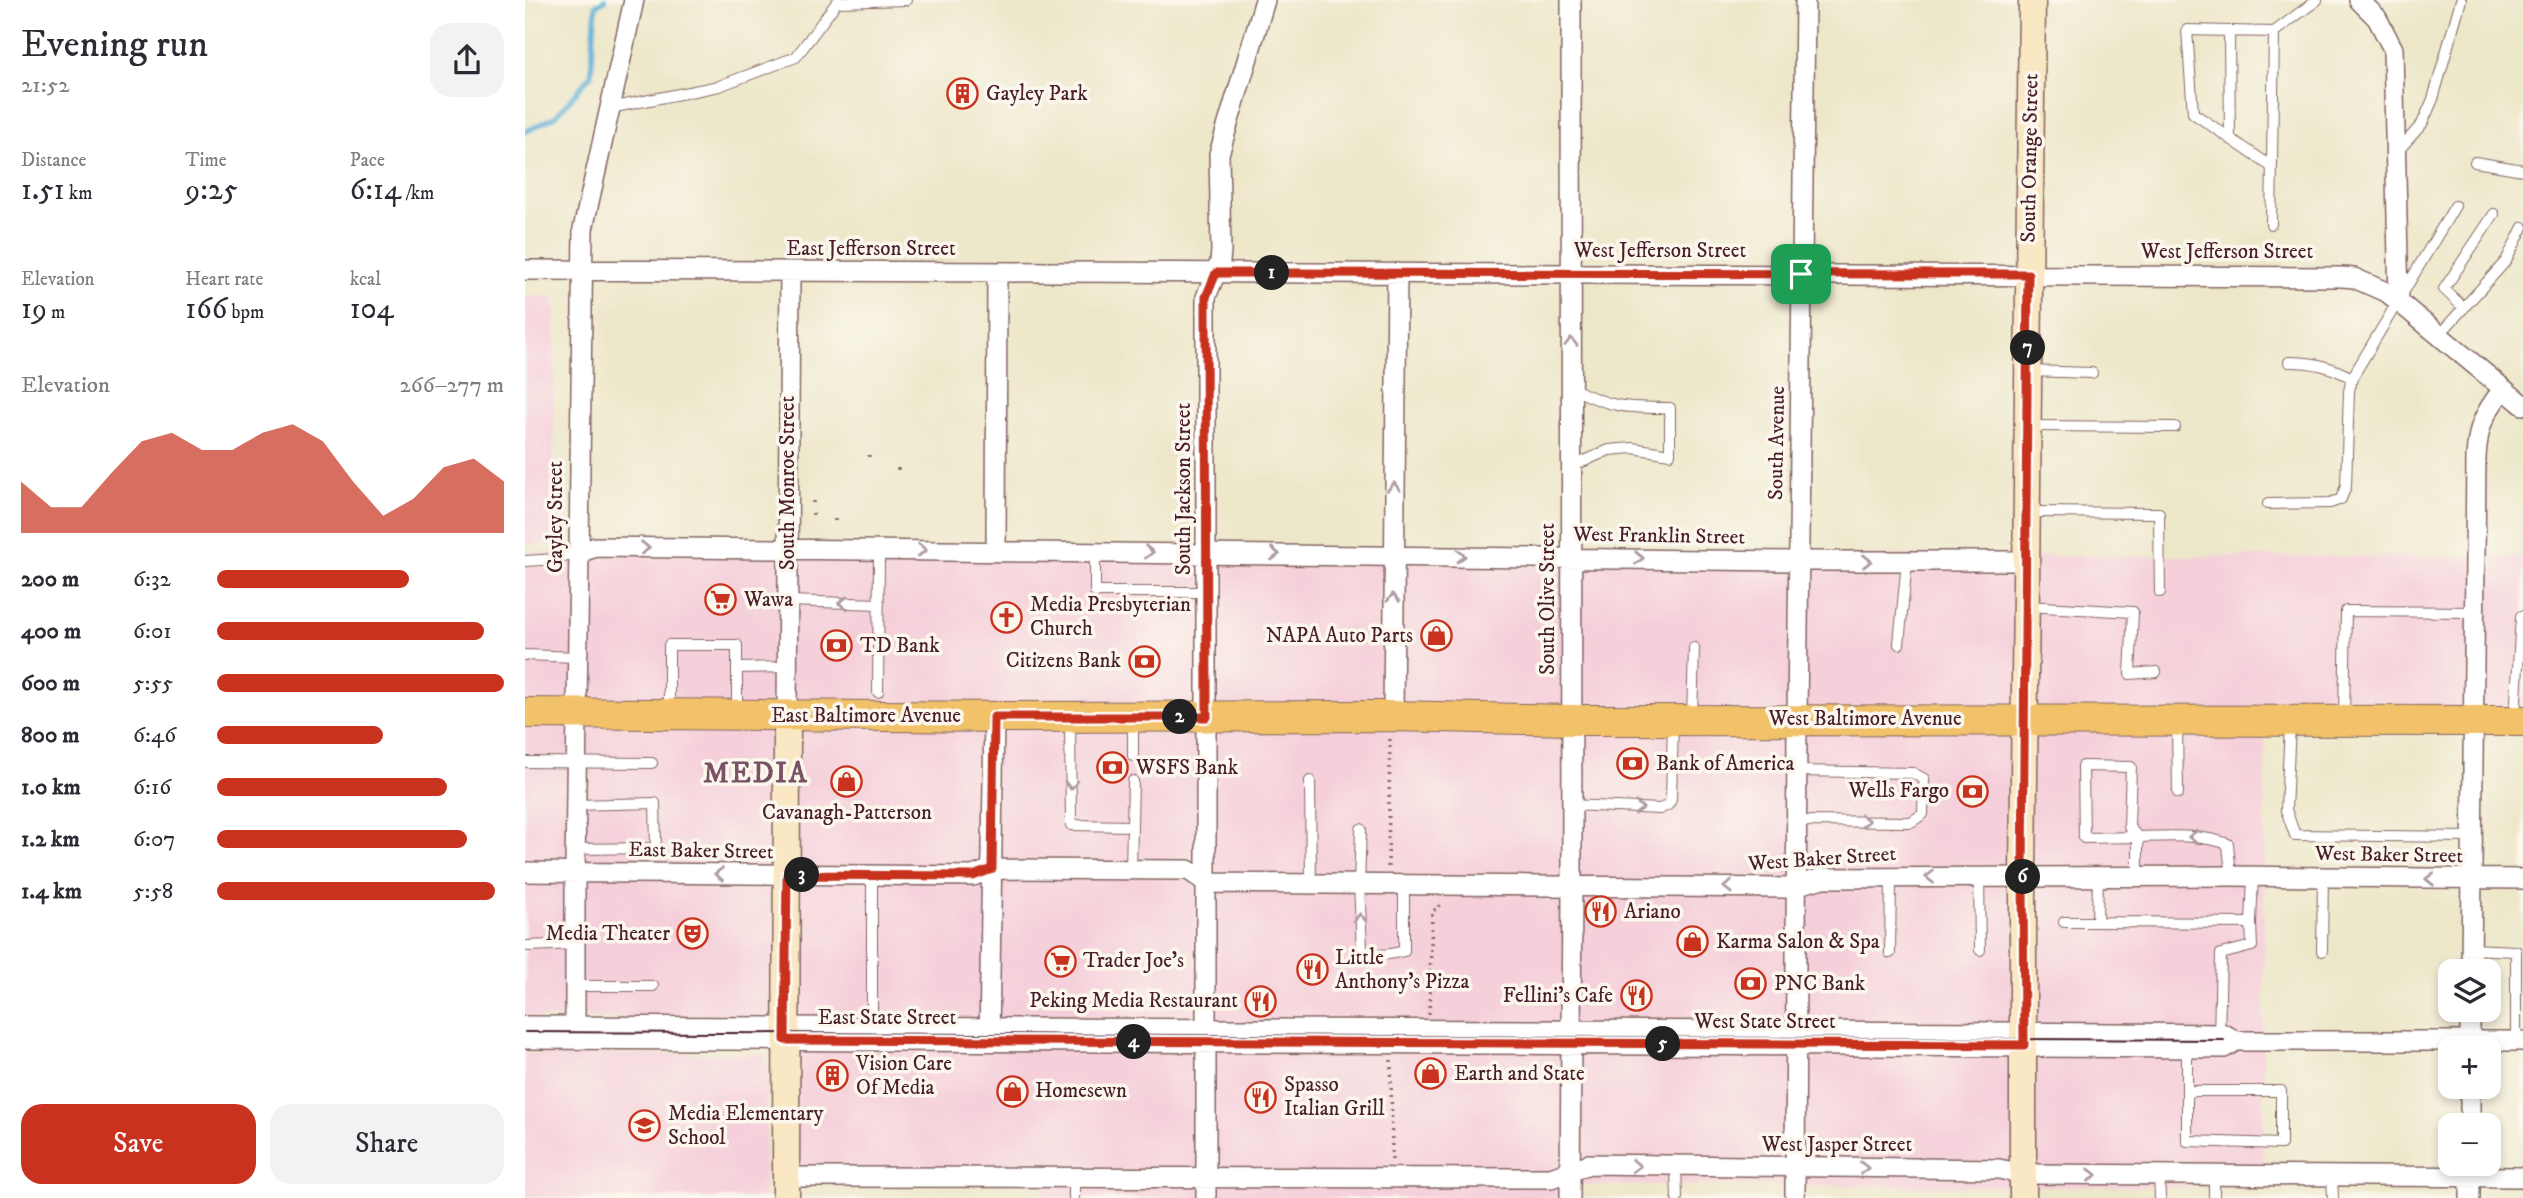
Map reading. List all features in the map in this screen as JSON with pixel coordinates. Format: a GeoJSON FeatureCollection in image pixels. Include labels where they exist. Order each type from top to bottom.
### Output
{"type":"FeatureCollection","features":[{"type":"Feature","properties":{"kind":"main road","name":"South Orange Street"},"geometry":{"type":"LineString","coordinates":[[2023,1186],[2023,876],[2032,0]]}},
{"type":"Feature","properties":{"kind":"main road","name":"East Baltimore Avenue"},"geometry":{"type":"LineString","coordinates":[[525,713],[1207,717]]}},
{"type":"Feature","properties":{"kind":"main road","name":"South Monroe Street"},"geometry":{"type":"LineString","coordinates":[[786,1188],[787,716]]}},
{"type":"Feature","properties":{"kind":"main road","name":"West Baltimore Avenue"},"geometry":{"type":"LineString","coordinates":[[1207,717],[1392,726],[1683,719],[2519,721]]}},
{"type":"Feature","properties":{"kind":"street","name":"Gayley Street"},"geometry":{"type":"LineString","coordinates":[[575,1033],[581,271],[586,209],[634,0]]}},
{"type":"Feature","properties":{"kind":"street","name":"South Jackson Street"},"geometry":{"type":"LineString","coordinates":[[1206,1198],[1206,297],[1221,251],[1219,154],[1265,0]]}},
{"type":"Feature","properties":{"kind":"street","name":"South Olive Street"},"geometry":{"type":"LineString","coordinates":[[1570,1198],[1571,0]]}},
{"type":"Feature","properties":{"kind":"street","name":"South Avenue"},"geometry":{"type":"LineString","coordinates":[[1795,1198],[1798,561],[1805,0]]}},
{"type":"Feature","properties":{"kind":"street"},"geometry":{"type":"LineString","coordinates":[[2359,0],[2377,18],[2393,49],[2399,301]]}},
{"type":"Feature","properties":{"kind":"street","name":"East Jefferson Street"},"geometry":{"type":"LineString","coordinates":[[525,270],[1216,273]]}},
{"type":"Feature","properties":{"kind":"street","name":"South Monroe Street"},"geometry":{"type":"LineString","coordinates":[[787,716],[790,271]]}},
{"type":"Feature","properties":{"kind":"street"},"geometry":{"type":"LineString","coordinates":[[996,551],[997,272]]}},
{"type":"Feature","properties":{"kind":"street","name":"West Jefferson Street"},"geometry":{"type":"LineString","coordinates":[[1216,273],[2342,277],[2375,286],[2399,301],[2523,405]]}},
{"type":"Feature","properties":{"kind":"street"},"geometry":{"type":"LineString","coordinates":[[1392,726],[1397,273]]}},
{"type":"Feature","properties":{"kind":"street"},"geometry":{"type":"LineString","coordinates":[[2471,959],[2477,432],[2486,411],[2503,389]]}},
{"type":"Feature","properties":{"kind":"street","name":"West Franklin Street"},"geometry":{"type":"LineString","coordinates":[[578,553],[596,547],[1798,561],[2026,561]]}},
{"type":"Feature","properties":{"kind":"street"},"geometry":{"type":"LineString","coordinates":[[989,1035],[994,717]]}},
{"type":"Feature","properties":{"kind":"street","name":"East Baker Street"},"geometry":{"type":"LineString","coordinates":[[525,872],[973,876],[992,869],[1188,870],[1207,883]]}},
{"type":"Feature","properties":{"kind":"street","name":"West Baker Street"},"geometry":{"type":"LineString","coordinates":[[1207,883],[1797,887],[1823,878],[1979,876],[2523,879]]}},
{"type":"Feature","properties":{"kind":"street","name":"East State Street"},"geometry":{"type":"LineString","coordinates":[[525,1026],[575,1033]]}},
{"type":"Feature","properties":{"kind":"street","name":"East State Street"},"geometry":{"type":"LineString","coordinates":[[785,1034],[872,1027],[989,1035]]}},
{"type":"Feature","properties":{"kind":"street","name":"East State Street"},"geometry":{"type":"LineString","coordinates":[[525,1039],[575,1033],[1207,1035]]}},
{"type":"Feature","properties":{"kind":"street","name":"West State Street"},"geometry":{"type":"LineString","coordinates":[[1207,1035],[2438,1044]]}},
{"type":"Feature","properties":{"kind":"street","name":"West State Street"},"geometry":{"type":"LineString","coordinates":[[2501,1042],[2520,1041]]}},
{"type":"Feature","properties":{"kind":"street","name":"West Jasper Street"},"geometry":{"type":"LineString","coordinates":[[786,1188],[1074,1177],[1551,1178],[1589,1164],[1999,1169],[2023,1186],[2159,1175],[2332,1177],[2438,1172]]}},
{"type":"Feature","properties":{"kind":"street","name":"West Jasper Street"},"geometry":{"type":"LineString","coordinates":[[2501,1175],[2523,1177]]}},
{"type":"Feature","properties":{"kind":"street"},"geometry":{"type":"LineString","coordinates":[[2470,1176],[2470,1198]]}},
{"type":"Feature","properties":{"kind":"lane"},"geometry":{"type":"LineString","coordinates":[[609,108],[719,86],[796,57],[837,2],[906,0]]}},
{"type":"Feature","properties":{"kind":"lane"},"geometry":{"type":"LineString","coordinates":[[2272,167],[2193,113],[2187,30],[2274,32],[2317,0]]}},
{"type":"Feature","properties":{"kind":"lane"},"geometry":{"type":"LineString","coordinates":[[2396,153],[2421,124],[2433,99],[2461,0]]}},
{"type":"Feature","properties":{"kind":"lane"},"geometry":{"type":"LineString","coordinates":[[2229,31],[2230,139]]}},
{"type":"Feature","properties":{"kind":"lane"},"geometry":{"type":"LineString","coordinates":[[2271,224],[2274,32]]}},
{"type":"Feature","properties":{"kind":"lane"},"geometry":{"type":"LineString","coordinates":[[2475,162],[2523,170]]}},
{"type":"Feature","properties":{"kind":"lane"},"geometry":{"type":"LineString","coordinates":[[2268,504],[2330,503],[2341,499],[2346,486],[2349,391],[2352,377],[2455,206]]}},
{"type":"Feature","properties":{"kind":"lane"},"geometry":{"type":"LineString","coordinates":[[2464,308],[2444,289],[2494,214]]}},
{"type":"Feature","properties":{"kind":"lane"},"geometry":{"type":"LineString","coordinates":[[2439,335],[2506,261],[2523,227]]}},
{"type":"Feature","properties":{"kind":"lane"},"geometry":{"type":"LineString","coordinates":[[2289,362],[2314,362],[2352,377]]}},
{"type":"Feature","properties":{"kind":"lane"},"geometry":{"type":"LineString","coordinates":[[2027,372],[2092,373]]}},
{"type":"Feature","properties":{"kind":"lane"},"geometry":{"type":"LineString","coordinates":[[1571,387],[1622,408],[1670,408],[1670,454],[1633,448],[1609,450],[1571,467]]}},
{"type":"Feature","properties":{"kind":"lane"},"geometry":{"type":"LineString","coordinates":[[2027,426],[2175,427]]}},
{"type":"Feature","properties":{"kind":"lane"},"geometry":{"type":"LineString","coordinates":[[2027,512],[2159,513],[2159,592]]}},
{"type":"Feature","properties":{"kind":"lane"},"geometry":{"type":"LineString","coordinates":[[878,692],[879,550]]}},
{"type":"Feature","properties":{"kind":"lane"},"geometry":{"type":"LineString","coordinates":[[1095,552],[1095,592],[1206,592]]}},
{"type":"Feature","properties":{"kind":"lane"},"geometry":{"type":"LineString","coordinates":[[525,561],[557,559],[578,553]]}},
{"type":"Feature","properties":{"kind":"lane"},"geometry":{"type":"LineString","coordinates":[[1899,643],[1907,561]]}},
{"type":"Feature","properties":{"kind":"lane"},"geometry":{"type":"LineString","coordinates":[[788,601],[879,604]]}},
{"type":"Feature","properties":{"kind":"lane"},"geometry":{"type":"LineString","coordinates":[[2026,606],[2133,612],[2130,674],[2156,672]]}},
{"type":"Feature","properties":{"kind":"lane"},"geometry":{"type":"LineString","coordinates":[[2343,720],[2346,611],[2473,612]]}},
{"type":"Feature","properties":{"kind":"lane"},"geometry":{"type":"LineString","coordinates":[[2519,721],[2523,616]]}},
{"type":"Feature","properties":{"kind":"lane"},"geometry":{"type":"LineString","coordinates":[[669,715],[669,645],[737,645],[737,715]]}},
{"type":"Feature","properties":{"kind":"lane"},"geometry":{"type":"LineString","coordinates":[[1571,805],[1660,809],[1668,806],[1694,648]]}},
{"type":"Feature","properties":{"kind":"lane"},"geometry":{"type":"LineString","coordinates":[[525,655],[577,657]]}},
{"type":"Feature","properties":{"kind":"lane"},"geometry":{"type":"LineString","coordinates":[[737,668],[787,667]]}},
{"type":"Feature","properties":{"kind":"lane"},"geometry":{"type":"LineString","coordinates":[[1133,716],[1133,755]]}},
{"type":"Feature","properties":{"kind":"lane"},"geometry":{"type":"LineString","coordinates":[[1070,717],[1071,825],[1132,826]]}},
{"type":"Feature","properties":{"kind":"lane"},"geometry":{"type":"LineString","coordinates":[[2177,720],[2178,793]]}},
{"type":"Feature","properties":{"kind":"lane"},"geometry":{"type":"LineString","coordinates":[[2290,720],[2286,810],[2295,835],[2471,837]]}},
{"type":"Feature","properties":{"kind":"lane"},"geometry":{"type":"LineString","coordinates":[[525,762],[652,763]]}},
{"type":"Feature","properties":{"kind":"lane"},"geometry":{"type":"LineString","coordinates":[[2138,876],[2138,837],[2129,827],[2131,767],[2083,766],[2084,838],[2138,837],[2210,838],[2228,844],[2228,876]]}},
{"type":"Feature","properties":{"kind":"lane"},"geometry":{"type":"LineString","coordinates":[[1797,771],[1913,773],[1924,779],[1923,814],[1911,822],[1797,821]]}},
{"type":"Feature","properties":{"kind":"lane"},"geometry":{"type":"LineString","coordinates":[[1131,870],[1133,781]]}},
{"type":"Feature","properties":{"kind":"lane"},"geometry":{"type":"LineString","coordinates":[[1310,781],[1311,884]]}},
{"type":"Feature","properties":{"kind":"lane"},"geometry":{"type":"LineString","coordinates":[[575,849],[656,848],[655,803],[576,805]]}},
{"type":"Feature","properties":{"kind":"lane"},"geometry":{"type":"LineString","coordinates":[[1361,829],[1359,884],[1362,950],[1372,955],[1403,951],[1404,884]]}},
{"type":"Feature","properties":{"kind":"lane"},"geometry":{"type":"LineString","coordinates":[[872,876],[872,1027]]}},
{"type":"Feature","properties":{"kind":"lane"},"geometry":{"type":"LineString","coordinates":[[1979,876],[1980,950]]}},
{"type":"Feature","properties":{"kind":"lane"},"geometry":{"type":"LineString","coordinates":[[2097,922],[2098,876]]}},
{"type":"Feature","properties":{"kind":"lane"},"geometry":{"type":"LineString","coordinates":[[2225,1041],[2221,954],[2252,946],[2253,876]]}},
{"type":"Feature","properties":{"kind":"lane"},"geometry":{"type":"LineString","coordinates":[[1890,953],[1891,877]]}},
{"type":"Feature","properties":{"kind":"lane"},"geometry":{"type":"LineString","coordinates":[[2322,951],[2323,877]]}},
{"type":"Feature","properties":{"kind":"lane"},"geometry":{"type":"LineString","coordinates":[[2064,922],[2251,923]]}},
{"type":"Feature","properties":{"kind":"lane"},"geometry":{"type":"LineString","coordinates":[[528,946],[575,944]]}},
{"type":"Feature","properties":{"kind":"lane"},"geometry":{"type":"LineString","coordinates":[[2471,949],[2519,950],[2520,1041]]}},
{"type":"Feature","properties":{"kind":"lane"},"geometry":{"type":"LineString","coordinates":[[575,986],[653,986]]}},
{"type":"Feature","properties":{"kind":"lane"},"geometry":{"type":"LineString","coordinates":[[2187,1040],[2187,1091],[2187,1141],[2281,1144],[2281,1091],[2187,1091]]}},
{"type":"Feature","properties":{"kind":"lane"},"geometry":{"type":"LineString","coordinates":[[1677,1167],[1677,1198]]}},
{"type":"Feature","properties":{"kind":"lane"},"geometry":{"type":"LineString","coordinates":[[2159,1175],[2160,1198]]}},
{"type":"Feature","properties":{"kind":"lane"},"geometry":{"type":"LineString","coordinates":[[2214,1176],[2214,1198]]}},
{"type":"Feature","properties":{"kind":"lane"},"geometry":{"type":"LineString","coordinates":[[1074,1177],[1074,1198]]}},
{"type":"Feature","properties":{"kind":"lane"},"geometry":{"type":"LineString","coordinates":[[2332,1177],[2333,1198]]}},
{"type":"Feature","properties":{"kind":"path"},"geometry":{"type":"LineString","coordinates":[[813,497],[813,503]]}},
{"type":"Feature","properties":{"kind":"path"},"geometry":{"type":"LineString","coordinates":[[813,509],[813,515]]}},
{"type":"Feature","properties":{"kind":"path"},"geometry":{"type":"LineString","coordinates":[[1388,868],[1392,726]]}},
{"type":"Feature","properties":{"kind":"path"},"geometry":{"type":"LineString","coordinates":[[1429,1016],[1432,911],[1439,908],[1439,901]]}},
{"type":"Feature","properties":{"kind":"path"},"geometry":{"type":"LineString","coordinates":[[1391,1056],[1392,1163]]}},
{"type":"Feature","properties":{"kind":"shaded area"},"geometry":{"type":"Polygon","coordinates":[[[555,296],[553,544],[525,544],[525,297],[555,296]]]}},
{"type":"Feature","properties":{"kind":"shaded area"},"geometry":{"type":"Polygon","coordinates":[[[525,552],[2523,557],[2523,718],[2265,718],[2263,1187],[1563,1185],[1563,1198],[1043,1198],[1043,1183],[796,1181],[797,1019],[525,1018],[525,552]]]}},
{"type":"Feature","properties":{"kind":"shaded area","name":"Media Elementary School"},"geometry":{"type":"Polygon","coordinates":[[[525,1053],[767,1054],[764,1198],[525,1198],[525,1053]]]}},
{"type":"Feature","properties":{"kind":"waterway"},"geometry":{"type":"LineString","coordinates":[[525,132],[556,116],[591,75],[596,5],[605,0]]}},
{"type":"Feature","properties":{"kind":"tram line"},"geometry":{"type":"LineString","coordinates":[[525,1032],[2224,1040]]}},
{"type":"Feature","properties":{"kind":"place","name":"Gayley Park"},"geometry":{"type":"Point","coordinates":[963,94]}},
{"type":"Feature","properties":{"kind":"place","name":"Wawa"},"geometry":{"type":"Point","coordinates":[721,600]}},
{"type":"Feature","properties":{"kind":"place","name":"Media Presbyterian Church"},"geometry":{"type":"Point","coordinates":[1007,617]}},
{"type":"Feature","properties":{"kind":"place","name":"NAPA Auto Parts"},"geometry":{"type":"Point","coordinates":[1436,636]}},
{"type":"Feature","properties":{"kind":"place","name":"TD Bank"},"geometry":{"type":"Point","coordinates":[837,646]}},
{"type":"Feature","properties":{"kind":"place","name":"Citizens Bank"},"geometry":{"type":"Point","coordinates":[1144,661]}},
{"type":"Feature","properties":{"kind":"place","name":"Bank of America"},"geometry":{"type":"Point","coordinates":[1633,764]}},
{"type":"Feature","properties":{"kind":"place","name":"WSFS Bank"},"geometry":{"type":"Point","coordinates":[1113,768]}},
{"type":"Feature","properties":{"kind":"place","name":"Cavanagh-Patterson"},"geometry":{"type":"Point","coordinates":[847,781]}},
{"type":"Feature","properties":{"kind":"place","name":"Wells Fargo"},"geometry":{"type":"Point","coordinates":[1972,791]}},
{"type":"Feature","properties":{"kind":"place","name":"Ariano"},"geometry":{"type":"Point","coordinates":[1601,912]}},
{"type":"Feature","properties":{"kind":"place","name":"Media Theater"},"geometry":{"type":"Point","coordinates":[693,934]}},
{"type":"Feature","properties":{"kind":"place","name":"Karma Salon & Spa"},"geometry":{"type":"Point","coordinates":[1693,942]}},
{"type":"Feature","properties":{"kind":"place","name":"Trader Joe's"},"geometry":{"type":"Point","coordinates":[1060,961]}},
{"type":"Feature","properties":{"kind":"place","name":"Little Anthony's Pizza"},"geometry":{"type":"Point","coordinates":[1312,970]}},
{"type":"Feature","properties":{"kind":"place","name":"PNC Bank"},"geometry":{"type":"Point","coordinates":[1751,984]}},
{"type":"Feature","properties":{"kind":"place","name":"Fellini's Cafe"},"geometry":{"type":"Point","coordinates":[1636,996]}},
{"type":"Feature","properties":{"kind":"place","name":"Peking Media Restaurant"},"geometry":{"type":"Point","coordinates":[1261,1001]}},
{"type":"Feature","properties":{"kind":"place","name":"Earth and State"},"geometry":{"type":"Point","coordinates":[1431,1074]}},
{"type":"Feature","properties":{"kind":"place","name":"Vision Care Of Media"},"geometry":{"type":"Point","coordinates":[833,1076]}},
{"type":"Feature","properties":{"kind":"place","name":"Homesewn"},"geometry":{"type":"Point","coordinates":[1012,1091]}},
{"type":"Feature","properties":{"kind":"place","name":"Spasso Italian Grill"},"geometry":{"type":"Point","coordinates":[1261,1097]}},
{"type":"Feature","properties":{"kind":"place","name":"Media Elementary School"},"geometry":{"type":"Point","coordinates":[645,1126]}},
{"type":"Feature","properties":{"kind":"district","name":"MEDIA"},"geometry":{"type":"Point","coordinates":[756,773]}},
{"type":"Feature","properties":{"kind":"route"},"geometry":{"type":"LineString","coordinates":[[1216,273],[1801,274],[2028,274],[2024,1045],[785,1040],[787,875],[973,876],[992,869],[994,717],[1207,717],[1206,297],[1216,273]]}}]}
